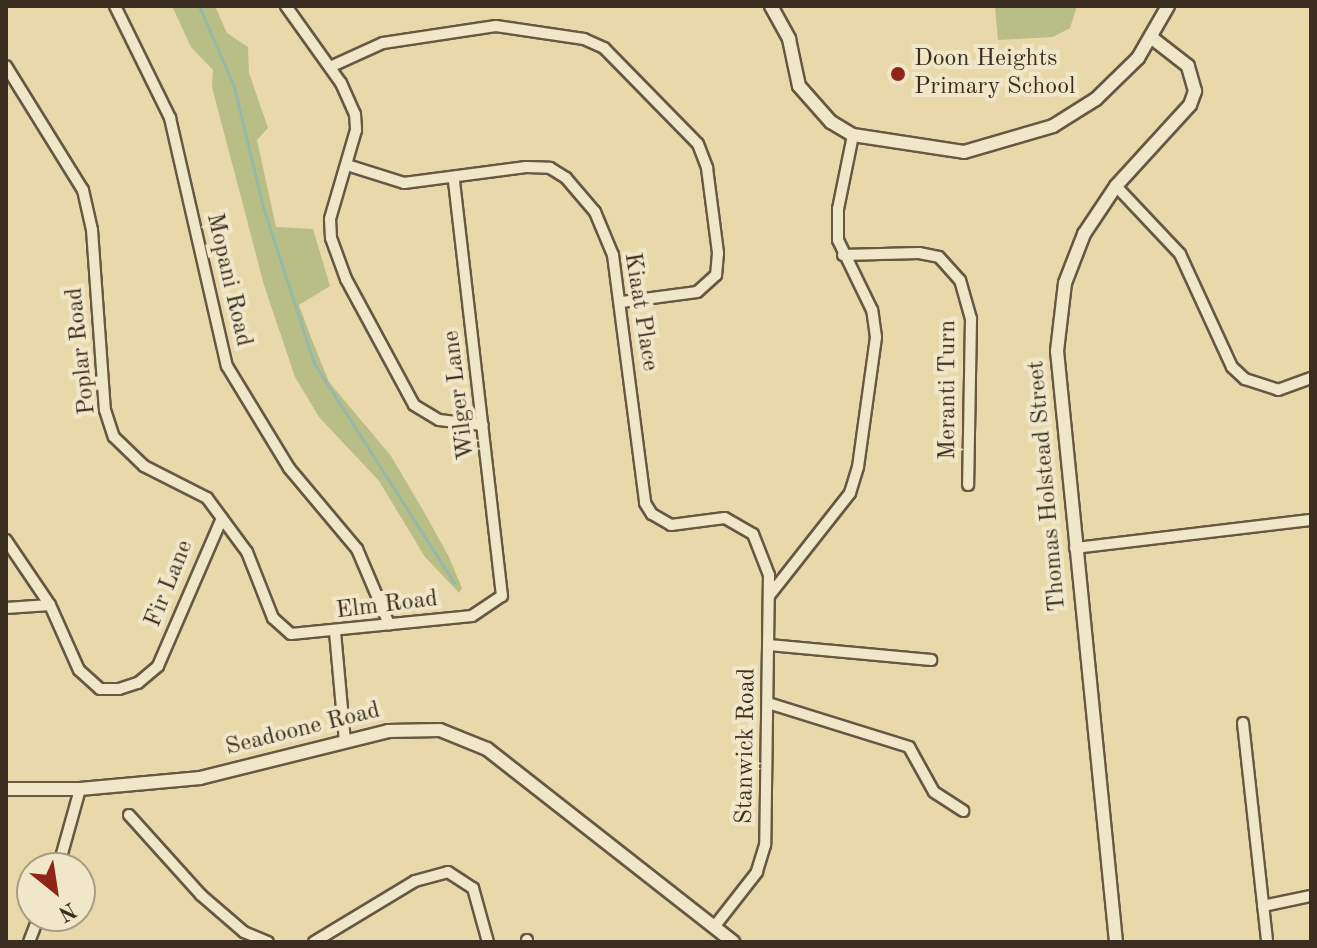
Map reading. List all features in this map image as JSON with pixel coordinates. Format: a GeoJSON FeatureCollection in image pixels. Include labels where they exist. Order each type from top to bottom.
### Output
{"type":"FeatureCollection","features":[{"type":"Feature","properties":{"kind":"street","name":"Mopani Road"},"geometry":{"type":"LineString","coordinates":[[115,6],[170,118],[227,366],[289,468],[357,549],[389,624]]}},
{"type":"Feature","properties":{"kind":"street"},"geometry":{"type":"LineString","coordinates":[[286,6],[330,67],[355,114],[347,165],[330,219],[331,238],[346,279],[403,389],[427,415],[483,425]]}},
{"type":"Feature","properties":{"kind":"street"},"geometry":{"type":"LineString","coordinates":[[771,6],[789,39],[799,86],[812,106],[853,135],[964,152],[1053,126],[1096,99],[1152,38],[1168,6]]}},
{"type":"Feature","properties":{"kind":"street"},"geometry":{"type":"LineString","coordinates":[[330,67],[383,43],[496,26],[584,39],[604,48],[698,144],[707,168],[718,253],[716,275],[697,292],[622,302]]}},
{"type":"Feature","properties":{"kind":"street","name":"Thomas Holstead Street"},"geometry":{"type":"LineString","coordinates":[[1116,942],[1057,377],[1065,283],[1084,234],[1116,186],[1190,105],[1195,91],[1188,66],[1152,38]]}},
{"type":"Feature","properties":{"kind":"street","name":"Poplar Road"},"geometry":{"type":"LineString","coordinates":[[6,66],[83,190],[92,230],[105,410],[114,437],[144,466],[197,489],[247,552],[282,628]]}},
{"type":"Feature","properties":{"kind":"street"},"geometry":{"type":"LineString","coordinates":[[769,596],[855,482],[876,337],[872,310],[843,255],[838,209],[853,135]]}},
{"type":"Feature","properties":{"kind":"street","name":"Kiaat Place"},"geometry":{"type":"LineString","coordinates":[[347,165],[404,183],[454,179],[526,167],[550,168],[566,178],[606,233],[622,302],[645,503],[652,514],[671,525],[735,519],[753,534],[761,550]]}},
{"type":"Feature","properties":{"kind":"street","name":"Wilger Lane"},"geometry":{"type":"LineString","coordinates":[[454,179],[504,586],[496,605]]}},
{"type":"Feature","properties":{"kind":"street"},"geometry":{"type":"LineString","coordinates":[[1116,186],[1180,254],[1232,367],[1245,379],[1278,390],[1311,378]]}},
{"type":"Feature","properties":{"kind":"street","name":"Meranti Turn"},"geometry":{"type":"LineString","coordinates":[[843,255],[919,253],[939,257],[960,280],[971,319],[968,485]]}},
{"type":"Feature","properties":{"kind":"street","name":"Fir Lane"},"geometry":{"type":"LineString","coordinates":[[50,605],[79,670],[100,689],[138,683],[158,666],[222,518]]}},
{"type":"Feature","properties":{"kind":"street"},"geometry":{"type":"LineString","coordinates":[[1075,548],[1311,520]]}},
{"type":"Feature","properties":{"kind":"street"},"geometry":{"type":"LineString","coordinates":[[6,540],[50,605]]}},
{"type":"Feature","properties":{"kind":"street","name":"Stanwick Road"},"geometry":{"type":"LineString","coordinates":[[714,927],[763,861],[769,596],[761,550]]}},
{"type":"Feature","properties":{"kind":"street"},"geometry":{"type":"LineString","coordinates":[[6,608],[50,605]]}},
{"type":"Feature","properties":{"kind":"street","name":"Elm Road"},"geometry":{"type":"LineString","coordinates":[[282,628],[291,634],[335,632],[472,616],[496,605]]}},
{"type":"Feature","properties":{"kind":"street"},"geometry":{"type":"LineString","coordinates":[[335,632],[345,741]]}},
{"type":"Feature","properties":{"kind":"street"},"geometry":{"type":"LineString","coordinates":[[769,645],[931,660]]}},
{"type":"Feature","properties":{"kind":"street"},"geometry":{"type":"LineString","coordinates":[[768,703],[909,747],[934,792],[963,811]]}},
{"type":"Feature","properties":{"kind":"street"},"geometry":{"type":"LineString","coordinates":[[1243,723],[1267,942]]}},
{"type":"Feature","properties":{"kind":"street","name":"Seadoone Road"},"geometry":{"type":"LineString","coordinates":[[6,789],[80,789],[200,778],[345,741],[416,729],[440,730],[475,743],[733,942]]}},
{"type":"Feature","properties":{"kind":"street"},"geometry":{"type":"LineString","coordinates":[[62,852],[80,789]]}},
{"type":"Feature","properties":{"kind":"street"},"geometry":{"type":"LineString","coordinates":[[129,815],[201,895],[244,932],[268,942]]}},
{"type":"Feature","properties":{"kind":"street"},"geometry":{"type":"LineString","coordinates":[[314,942],[415,881],[448,872],[473,888],[488,942]]}},
{"type":"Feature","properties":{"kind":"street"},"geometry":{"type":"LineString","coordinates":[[1263,906],[1311,896]]}},
{"type":"Feature","properties":{"kind":"green space"},"geometry":{"type":"Polygon","coordinates":[[[172,6],[215,6],[227,33],[248,47],[249,73],[268,128],[257,140],[276,227],[313,229],[330,286],[299,305],[310,335],[329,382],[391,456],[424,512],[448,555],[462,588],[459,593],[425,557],[379,481],[319,417],[295,377],[264,285],[212,87],[213,70],[191,47],[172,6]]]}},
{"type":"Feature","properties":{"kind":"green space"},"geometry":{"type":"Polygon","coordinates":[[[995,6],[1077,6],[1070,28],[1053,37],[998,40],[995,6]]]}},
{"type":"Feature","properties":{"kind":"waterway"},"geometry":{"type":"LineString","coordinates":[[199,6],[234,87],[263,207],[314,363],[454,583]]}},
{"type":"Feature","properties":{"kind":"place","name":"Doon Heights Primary School"},"geometry":{"type":"Point","coordinates":[898,74]}}]}
